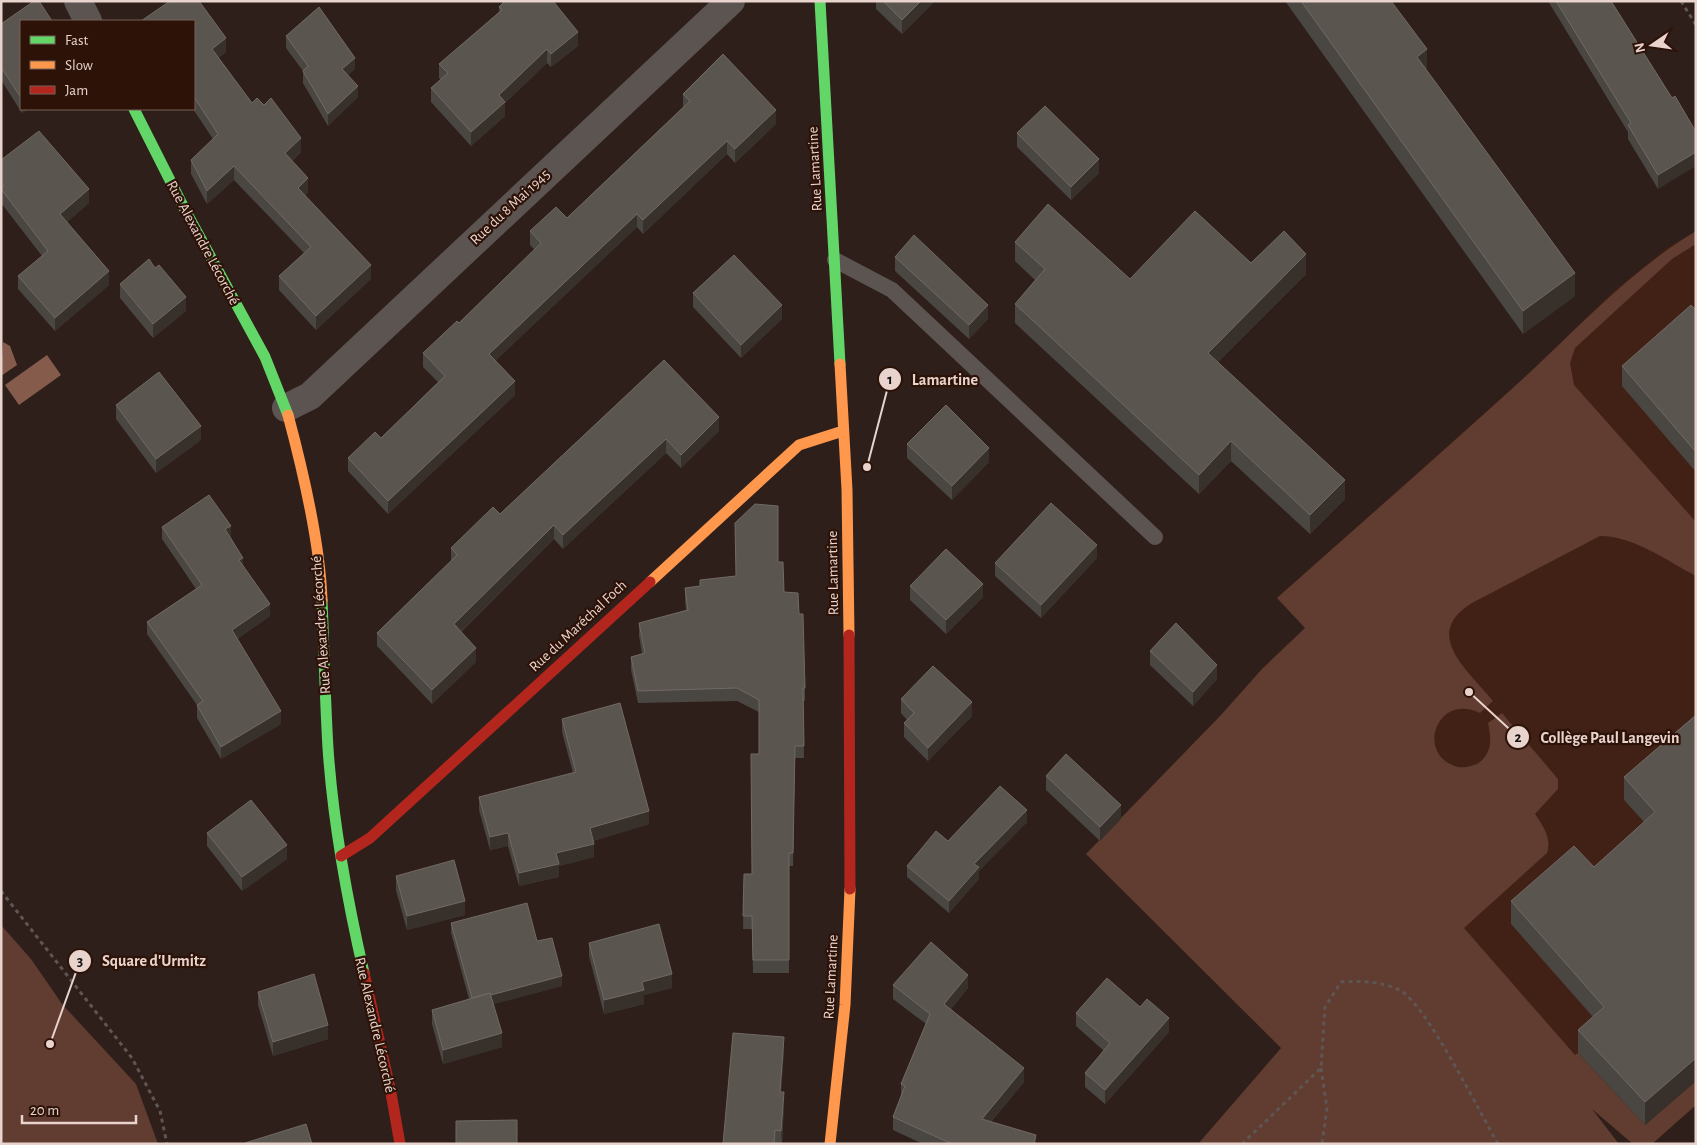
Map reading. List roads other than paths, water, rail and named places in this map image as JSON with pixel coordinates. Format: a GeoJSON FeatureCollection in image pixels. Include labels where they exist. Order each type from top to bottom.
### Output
{"type":"FeatureCollection","features":[{"type":"Feature","properties":{"kind":"street"},"geometry":{"type":"LineString","coordinates":[[78,1],[88,20]]}},
{"type":"Feature","properties":{"kind":"street","name":"Rue du 8 Mai 1945"},"geometry":{"type":"LineString","coordinates":[[286,408],[310,396],[731,1]]}},
{"type":"Feature","properties":{"kind":"street","name":"Rue Lamartine"},"geometry":{"type":"LineString","coordinates":[[820,1],[848,509],[851,872],[845,1005],[830,1144]]}},
{"type":"Feature","properties":{"kind":"street","name":"Rue Alexandre Lécorché"},"geometry":{"type":"LineString","coordinates":[[135,110],[184,208],[265,357],[286,408],[297,448],[321,574],[328,749],[341,856],[351,917],[391,1093],[400,1144]]}},
{"type":"Feature","properties":{"kind":"street","name":"Rue du Maréchal Foch"},"geometry":{"type":"LineString","coordinates":[[341,856],[370,838],[799,445],[843,432]]}},
{"type":"Feature","properties":{"kind":"lane"},"geometry":{"type":"LineString","coordinates":[[835,260],[892,290],[1156,537]]}},
{"type":"Feature","properties":{"kind":"place","name":"Lamartine"},"geometry":{"type":"Point","coordinates":[867,467]}},
{"type":"Feature","properties":{"kind":"place","name":"Collège Paul Langevin"},"geometry":{"type":"Point","coordinates":[1469,692]}},
{"type":"Feature","properties":{"kind":"place","name":"Square d'Urmitz"},"geometry":{"type":"Point","coordinates":[50,1044]}}]}
